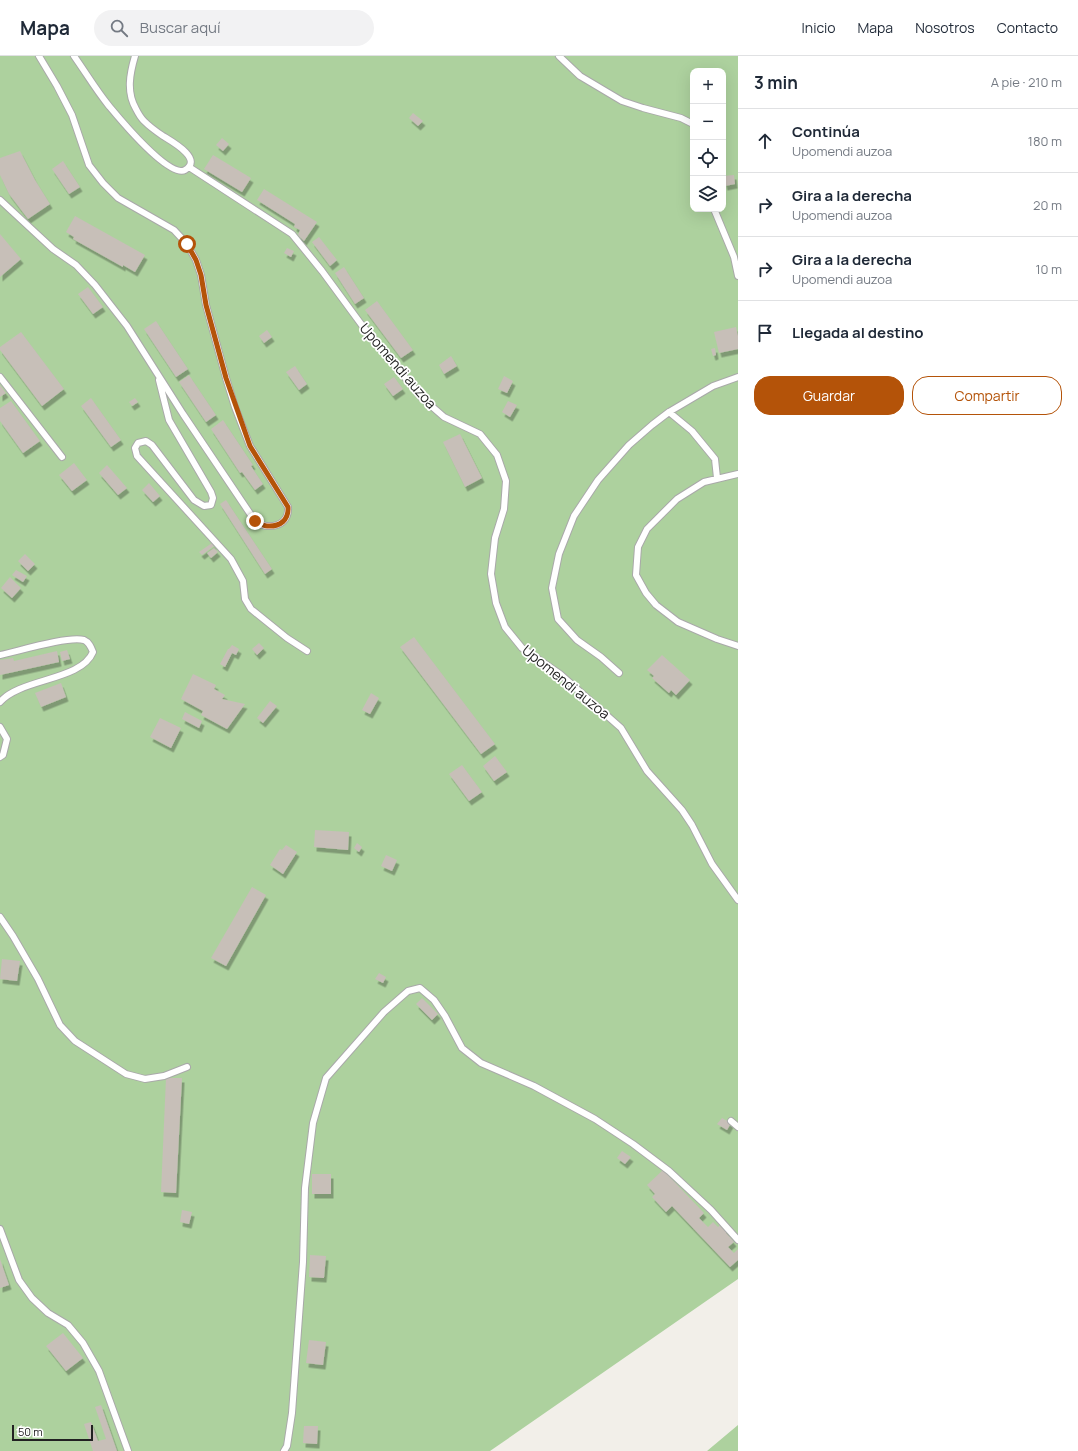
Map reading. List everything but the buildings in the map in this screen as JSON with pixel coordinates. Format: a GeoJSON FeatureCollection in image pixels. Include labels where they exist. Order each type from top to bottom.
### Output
{"type":"FeatureCollection","features":[{"type":"Feature","properties":{"kind":"lane"},"geometry":{"type":"LineString","coordinates":[[0,200],[53,249],[76,265],[95,285],[127,326],[157,375],[255,521],[266,527],[285,521],[288,514],[288,507],[250,446],[226,378],[206,305],[201,275],[196,260],[187,244],[174,230],[118,198],[103,184],[89,165],[72,115],[39,56]]}},
{"type":"Feature","properties":{"kind":"lane"},"geometry":{"type":"LineString","coordinates":[[74,56],[108,105],[135,136],[160,160],[177,171],[184,170],[189,167],[191,162],[188,155],[178,145],[143,120],[135,108],[130,92],[130,74],[135,56]]}},
{"type":"Feature","properties":{"kind":"lane"},"geometry":{"type":"LineString","coordinates":[[559,56],[580,76],[622,101],[681,118],[690,122]]}},
{"type":"Feature","properties":{"kind":"lane","name":"Upomendi auzoa"},"geometry":{"type":"LineString","coordinates":[[189,167],[292,234],[322,271],[361,324],[421,397],[444,417],[480,434],[497,455],[506,481],[504,509],[495,538],[491,574],[496,603],[505,626],[522,648],[560,674],[621,728],[647,771],[682,810],[692,825],[712,864],[738,900]]}},
{"type":"Feature","properties":{"kind":"lane"},"geometry":{"type":"LineString","coordinates":[[715,212],[734,257],[738,276]]}},
{"type":"Feature","properties":{"kind":"lane"},"geometry":{"type":"LineString","coordinates":[[157,375],[169,420],[211,492],[213,498],[211,505],[204,506],[194,500],[152,445],[146,442],[138,442],[134,448],[137,456],[231,559],[243,581],[245,599],[251,609],[287,638],[307,651]]}},
{"type":"Feature","properties":{"kind":"lane"},"geometry":{"type":"LineString","coordinates":[[0,377],[62,457]]}},
{"type":"Feature","properties":{"kind":"lane"},"geometry":{"type":"LineString","coordinates":[[619,673],[601,657],[577,640],[558,619],[552,588],[559,554],[574,516],[598,480],[630,445],[669,412],[713,386],[738,377]]}},
{"type":"Feature","properties":{"kind":"lane"},"geometry":{"type":"LineString","coordinates":[[669,412],[692,430],[715,459],[717,478]]}},
{"type":"Feature","properties":{"kind":"lane"},"geometry":{"type":"LineString","coordinates":[[738,474],[704,482],[677,499],[647,529],[638,547],[636,574],[646,593],[656,605],[678,622],[717,639],[738,646]]}},
{"type":"Feature","properties":{"kind":"lane"},"geometry":{"type":"LineString","coordinates":[[0,655],[66,640],[84,640],[90,645],[93,652],[90,660],[73,670],[19,690],[0,702]]}},
{"type":"Feature","properties":{"kind":"lane"},"geometry":{"type":"LineString","coordinates":[[0,727],[7,739],[3,755],[0,757]]}},
{"type":"Feature","properties":{"kind":"lane"},"geometry":{"type":"LineString","coordinates":[[0,917],[38,979],[60,1025],[75,1040],[126,1074],[145,1079],[164,1076],[187,1067]]}},
{"type":"Feature","properties":{"kind":"lane"},"geometry":{"type":"LineString","coordinates":[[284,1451],[287,1446],[292,1413],[303,1262],[305,1188],[313,1123],[326,1078],[384,1012],[408,991],[420,988],[434,1000],[445,1016],[462,1048],[481,1063],[534,1086],[595,1118],[669,1171],[711,1210],[738,1240]]}},
{"type":"Feature","properties":{"kind":"lane"},"geometry":{"type":"LineString","coordinates":[[731,1121],[738,1127]]}},
{"type":"Feature","properties":{"kind":"lane"},"geometry":{"type":"LineString","coordinates":[[0,1229],[19,1280],[32,1298],[48,1313],[68,1325],[83,1344],[99,1371],[128,1451]]}},
{"type":"Feature","properties":{"kind":"green space"},"geometry":{"type":"Polygon","coordinates":[[[0,56],[738,56],[738,1279],[490,1451],[0,1451],[0,56]]]}},
{"type":"Feature","properties":{"kind":"green space"},"geometry":{"type":"Polygon","coordinates":[[[738,1425],[738,1451],[707,1451],[738,1425]]]}},
{"type":"Feature","properties":{"kind":"route"},"geometry":{"type":"LineString","coordinates":[[187,244],[196,260],[201,275],[206,305],[226,378],[250,446],[288,507],[288,514],[285,521],[276,525],[266,527],[255,521]]}}]}
